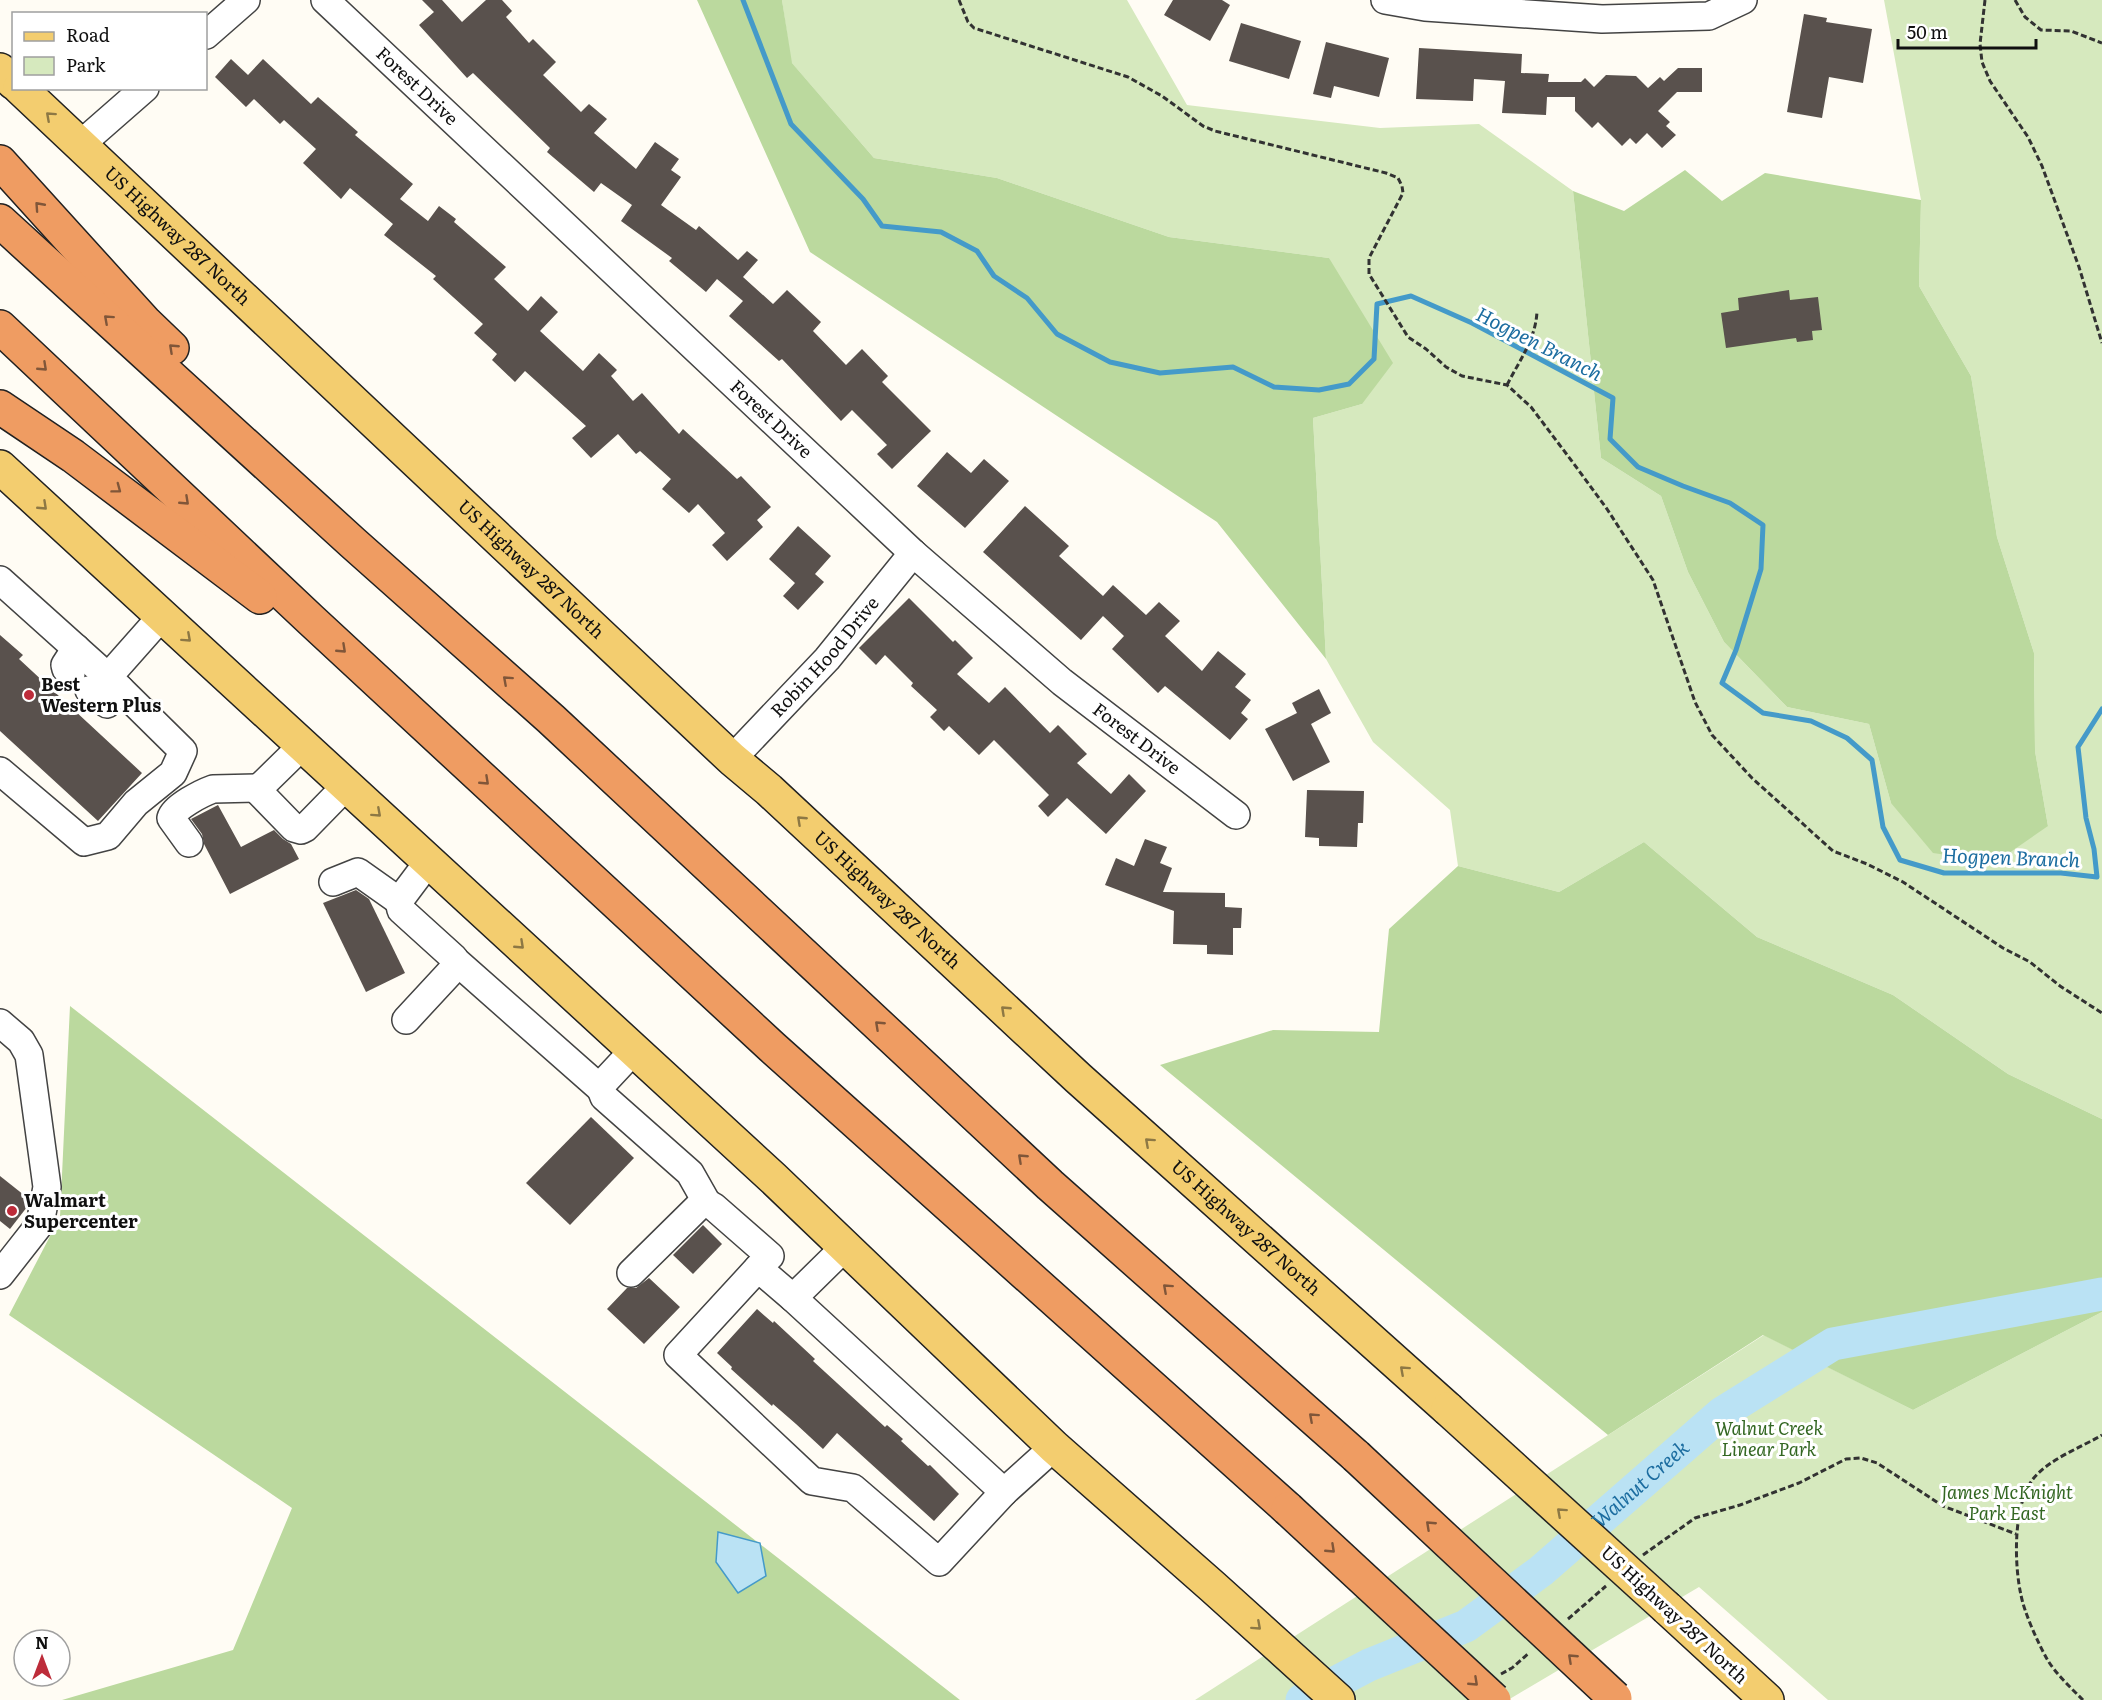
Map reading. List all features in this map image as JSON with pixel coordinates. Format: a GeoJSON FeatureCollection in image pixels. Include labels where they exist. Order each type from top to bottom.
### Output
{"type":"FeatureCollection","features":[{"type":"Feature","properties":{"kind":"highway"},"geometry":{"type":"LineString","coordinates":[[0,162],[146,323],[327,494],[346,519],[353,543]]}},
{"type":"Feature","properties":{"kind":"highway"},"geometry":{"type":"LineString","coordinates":[[0,221],[353,543],[551,719],[1050,1185],[1356,1456],[1616,1699]]}},
{"type":"Feature","properties":{"kind":"highway"},"geometry":{"type":"LineString","coordinates":[[0,327],[311,620],[772,1047],[1288,1509],[1493,1689]]}},
{"type":"Feature","properties":{"kind":"highway"},"geometry":{"type":"LineString","coordinates":[[0,407],[73,456],[272,606],[286,614],[311,620]]}},
{"type":"Feature","properties":{"kind":"main road"},"geometry":{"type":"LineString","coordinates":[[0,70],[12,81]]}},
{"type":"Feature","properties":{"kind":"main road","name":"US Highway 287 North"},"geometry":{"type":"LineString","coordinates":[[22,90],[732,759],[770,790],[1078,1078],[1448,1409],[1767,1700]]}},
{"type":"Feature","properties":{"kind":"main road"},"geometry":{"type":"LineString","coordinates":[[0,467],[634,1050],[1054,1447],[1338,1700]]}},
{"type":"Feature","properties":{"kind":"street"},"geometry":{"type":"LineString","coordinates":[[207,34],[246,0]]}},
{"type":"Feature","properties":{"kind":"street","name":"Forest Drive"},"geometry":{"type":"LineString","coordinates":[[325,0],[914,553],[1062,682],[1236,815]]}},
{"type":"Feature","properties":{"kind":"street"},"geometry":{"type":"LineString","coordinates":[[1385,0],[1425,6],[1493,5],[1602,19],[1709,16],[1743,0]]}},
{"type":"Feature","properties":{"kind":"street"},"geometry":{"type":"LineString","coordinates":[[81,144],[143,90]]}},
{"type":"Feature","properties":{"kind":"street","name":"Robin Hood Drive"},"geometry":{"type":"LineString","coordinates":[[732,759],[827,659],[914,553]]}},
{"type":"Feature","properties":{"kind":"street"},"geometry":{"type":"LineString","coordinates":[[0,580],[76,648],[97,683]]}},
{"type":"Feature","properties":{"kind":"street"},"geometry":{"type":"LineString","coordinates":[[97,683],[162,616]]}},
{"type":"Feature","properties":{"kind":"street"},"geometry":{"type":"LineString","coordinates":[[0,771],[84,842],[108,836],[136,802],[173,772],[183,750],[97,683],[66,669],[65,664],[76,648]]}},
{"type":"Feature","properties":{"kind":"street"},"geometry":{"type":"LineString","coordinates":[[189,843],[171,818],[173,812],[213,789],[259,788],[303,745]]}},
{"type":"Feature","properties":{"kind":"street"},"geometry":{"type":"LineString","coordinates":[[259,788],[260,792],[294,828],[301,830],[347,785]]}},
{"type":"Feature","properties":{"kind":"street"},"geometry":{"type":"LineString","coordinates":[[399,901],[429,861]]}},
{"type":"Feature","properties":{"kind":"street"},"geometry":{"type":"LineString","coordinates":[[333,882],[358,872],[399,901],[401,910],[601,1089],[604,1097],[690,1173],[707,1203],[770,1256],[678,1355],[812,1481],[853,1488],[939,1562],[1004,1492],[1054,1447]]}},
{"type":"Feature","properties":{"kind":"street"},"geometry":{"type":"LineString","coordinates":[[406,1020],[456,966],[456,961]]}},
{"type":"Feature","properties":{"kind":"street"},"geometry":{"type":"LineString","coordinates":[[0,1023],[21,1041],[29,1055],[47,1187],[40,1224],[0,1275]]}},
{"type":"Feature","properties":{"kind":"street"},"geometry":{"type":"LineString","coordinates":[[601,1089],[605,1081],[634,1050]]}},
{"type":"Feature","properties":{"kind":"street"},"geometry":{"type":"LineString","coordinates":[[631,1273],[700,1205],[707,1203]]}},
{"type":"Feature","properties":{"kind":"street"},"geometry":{"type":"LineString","coordinates":[[793,1298],[845,1247]]}},
{"type":"Feature","properties":{"kind":"street"},"geometry":{"type":"LineString","coordinates":[[758,1268],[1004,1492]]}},
{"type":"Feature","properties":{"kind":"path"},"geometry":{"type":"LineString","coordinates":[[959,0],[968,22],[974,28],[1128,78],[1162,96],[1203,126],[1215,131],[1386,173],[1398,178],[1403,194],[1369,258],[1369,274],[1408,337],[1426,349],[1446,368],[1462,376],[1507,385],[1531,407],[1575,464],[1607,508],[1653,580],[1695,702],[1712,735],[1752,778],[1833,851],[1904,882],[2003,948],[2030,962],[2060,986],[2102,1013]]}},
{"type":"Feature","properties":{"kind":"path"},"geometry":{"type":"LineString","coordinates":[[1985,0],[1980,44],[1982,62],[1990,81],[2028,136],[2042,166],[2079,267],[2102,343]]}},
{"type":"Feature","properties":{"kind":"path"},"geometry":{"type":"LineString","coordinates":[[2015,0],[2025,17],[2041,30],[2071,31],[2102,43]]}},
{"type":"Feature","properties":{"kind":"path"},"geometry":{"type":"LineString","coordinates":[[1507,385],[1533,338],[1537,311]]}},
{"type":"Feature","properties":{"kind":"path"},"geometry":{"type":"LineString","coordinates":[[2083,1700],[2048,1661],[2036,1635],[2021,1596],[2016,1534],[2022,1504],[2033,1479],[2057,1458],[2079,1449],[2102,1435]]}},
{"type":"Feature","properties":{"kind":"path"},"geometry":{"type":"LineString","coordinates":[[1638,1559],[1678,1528],[1695,1518],[1799,1484],[1846,1459],[1861,1458],[1877,1463],[1943,1506],[2016,1534]]}},
{"type":"Feature","properties":{"kind":"path"},"geometry":{"type":"LineString","coordinates":[[1568,1619],[1611,1582]]}},
{"type":"Feature","properties":{"kind":"path"},"geometry":{"type":"LineString","coordinates":[[1493,1689],[1536,1647]]}},
{"type":"Feature","properties":{"kind":"green space"},"geometry":{"type":"Polygon","coordinates":[[[697,0],[782,0],[792,63],[874,158],[997,178],[1169,237],[1329,258],[1393,363],[1362,404],[1313,418],[1326,659],[1217,522],[810,252],[697,0]]]}},
{"type":"Feature","properties":{"kind":"green space"},"geometry":{"type":"Polygon","coordinates":[[[782,0],[1127,0],[1187,105],[1380,128],[1479,124],[1573,191],[1601,458],[1661,496],[1688,572],[1724,642],[1787,707],[1869,724],[1891,803],[2048,826],[2035,751],[2034,653],[1997,537],[1971,376],[1919,286],[1921,200],[1884,0],[2102,0],[2102,1119],[2008,1074],[1893,995],[1757,937],[1644,842],[1559,892],[1458,866],[1450,810],[1373,742],[1326,659],[1313,418],[1362,404],[1329,258],[1169,237],[997,178],[874,158],[791,62],[782,0]]]}},
{"type":"Feature","properties":{"kind":"green space"},"geometry":{"type":"Polygon","coordinates":[[[1685,170],[1722,201],[1765,173],[1921,200],[1919,286],[1971,376],[1997,537],[2034,653],[2035,751],[2048,826],[1996,862],[1933,853],[1891,803],[1869,724],[1787,707],[1724,642],[1688,572],[1661,496],[1601,458],[1573,191],[1624,211],[1685,170]]]}},
{"type":"Feature","properties":{"kind":"green space"},"geometry":{"type":"Polygon","coordinates":[[[1644,842],[1757,937],[1893,995],[2008,1074],[2102,1119],[2102,1312],[1913,1410],[1763,1335],[1608,1435],[1160,1065],[1273,1030],[1379,1032],[1389,929],[1458,866],[1559,892],[1644,842]]]}},
{"type":"Feature","properties":{"kind":"green space"},"geometry":{"type":"Polygon","coordinates":[[[70,1006],[960,1700],[62,1700],[233,1650],[292,1508],[9,1315],[60,1217],[70,1006]]]}},
{"type":"Feature","properties":{"kind":"green space"},"geometry":{"type":"Polygon","coordinates":[[[2102,1312],[2102,1700],[1828,1700],[1699,1587],[1508,1700],[1195,1700],[1764,1335],[1913,1410],[2102,1312]]]}},
{"type":"Feature","properties":{"kind":"water"},"geometry":{"type":"Polygon","coordinates":[[[718,1532],[760,1543],[766,1576],[738,1593],[716,1562],[718,1532]]]}},
{"type":"Feature","properties":{"kind":"building"},"geometry":{"type":"Polygon","coordinates":[[[422,0],[442,0],[462,22],[486,0],[502,0],[512,11],[506,17],[529,43],[533,39],[556,62],[543,75],[581,112],[589,104],[607,119],[594,133],[636,169],[655,142],[679,159],[671,170],[681,177],[661,205],[696,230],[699,226],[738,260],[747,251],[758,260],[743,277],[773,304],[787,290],[821,322],[813,331],[846,365],[862,349],[888,376],[882,382],[931,431],[892,469],[877,454],[887,445],[852,410],[841,421],[782,359],[779,361],[729,316],[743,301],[717,279],[706,292],[669,261],[672,258],[621,221],[632,205],[601,183],[594,192],[547,152],[550,148],[473,73],[467,78],[419,25],[434,12],[422,0]]]}},
{"type":"Feature","properties":{"kind":"building"},"geometry":{"type":"Polygon","coordinates":[[[1173,0],[1222,0],[1230,5],[1210,41],[1164,15],[1173,0]]]}},
{"type":"Feature","properties":{"kind":"building"},"geometry":{"type":"Polygon","coordinates":[[[1804,14],[1827,18],[1826,22],[1872,29],[1863,83],[1829,77],[1822,118],[1787,112],[1804,14]]]}},
{"type":"Feature","properties":{"kind":"building"},"geometry":{"type":"Polygon","coordinates":[[[1241,23],[1301,41],[1289,79],[1229,61],[1241,23]]]}},
{"type":"Feature","properties":{"kind":"building"},"geometry":{"type":"Polygon","coordinates":[[[1326,42],[1389,58],[1379,97],[1334,86],[1331,98],[1313,94],[1326,42]]]}},
{"type":"Feature","properties":{"kind":"building"},"geometry":{"type":"Polygon","coordinates":[[[1419,48],[1522,54],[1521,73],[1549,74],[1548,82],[1581,82],[1585,78],[1594,87],[1606,75],[1636,76],[1648,88],[1660,77],[1664,81],[1678,68],[1702,68],[1702,92],[1677,92],[1658,111],[1670,122],[1666,126],[1676,135],[1662,148],[1647,133],[1636,144],[1630,138],[1622,146],[1598,122],[1592,128],[1575,111],[1575,97],[1547,97],[1546,115],[1502,113],[1505,81],[1474,79],[1473,101],[1416,99],[1419,48]]]}},
{"type":"Feature","properties":{"kind":"building"},"geometry":{"type":"Polygon","coordinates":[[[231,59],[248,75],[263,59],[311,104],[318,97],[358,132],[355,135],[413,184],[400,199],[428,221],[439,206],[456,219],[454,222],[506,267],[494,279],[528,311],[541,296],[558,312],[540,331],[583,371],[599,353],[617,370],[611,376],[633,401],[642,393],[679,434],[683,429],[737,479],[741,476],[771,507],[757,520],[763,527],[727,561],[712,545],[725,533],[698,504],[689,513],[662,489],[671,479],[640,451],[636,454],[618,434],[591,458],[572,438],[586,426],[525,371],[515,382],[492,360],[497,354],[474,333],[483,324],[433,279],[436,276],[384,235],[393,224],[350,188],[341,199],[303,163],[316,149],[284,120],[280,124],[254,99],[246,107],[215,77],[231,59]]]}},
{"type":"Feature","properties":{"kind":"building"},"geometry":{"type":"Polygon","coordinates":[[[1789,290],[1790,300],[1818,297],[1822,330],[1812,331],[1813,340],[1797,342],[1796,338],[1726,348],[1721,313],[1739,310],[1738,298],[1789,290]]]}},
{"type":"Feature","properties":{"kind":"building"},"geometry":{"type":"Polygon","coordinates":[[[947,452],[971,473],[984,459],[1009,481],[965,528],[917,486],[947,452]]]}},
{"type":"Feature","properties":{"kind":"building"},"geometry":{"type":"Polygon","coordinates":[[[1025,506],[1069,546],[1059,556],[1103,596],[1113,585],[1146,615],[1159,602],[1180,621],[1165,636],[1202,671],[1218,651],[1246,674],[1235,687],[1251,700],[1241,713],[1248,719],[1230,740],[1165,686],[1158,693],[1112,649],[1124,636],[1103,616],[1081,640],[983,552],[1025,506]]]}},
{"type":"Feature","properties":{"kind":"building"},"geometry":{"type":"Polygon","coordinates":[[[798,526],[831,556],[815,574],[824,582],[798,610],[783,596],[795,583],[769,559],[798,526]]]}},
{"type":"Feature","properties":{"kind":"building"},"geometry":{"type":"Polygon","coordinates":[[[909,598],[953,642],[955,640],[973,658],[957,674],[989,703],[1005,687],[1050,733],[1058,725],[1087,754],[1077,763],[1111,794],[1129,774],[1146,791],[1106,834],[1067,798],[1048,817],[1038,806],[1049,795],[994,740],[979,755],[949,726],[944,731],[930,717],[937,710],[911,686],[913,683],[885,655],[876,665],[859,648],[909,598]]]}},
{"type":"Feature","properties":{"kind":"building","name":"Best Western Plus"},"geometry":{"type":"Polygon","coordinates":[[[0,635],[23,655],[19,659],[142,773],[98,821],[0,731],[0,635]]]}},
{"type":"Feature","properties":{"kind":"building"},"geometry":{"type":"Polygon","coordinates":[[[1319,689],[1331,713],[1311,724],[1330,762],[1293,781],[1265,729],[1297,713],[1292,703],[1319,689]]]}},
{"type":"Feature","properties":{"kind":"building"},"geometry":{"type":"Polygon","coordinates":[[[1307,790],[1364,791],[1363,823],[1358,823],[1357,847],[1319,846],[1319,838],[1305,837],[1307,790]]]}},
{"type":"Feature","properties":{"kind":"building"},"geometry":{"type":"Polygon","coordinates":[[[218,805],[241,847],[274,830],[291,844],[299,859],[230,894],[204,844],[202,834],[191,819],[218,805]]]}},
{"type":"Feature","properties":{"kind":"building"},"geometry":{"type":"Polygon","coordinates":[[[1145,839],[1167,847],[1160,863],[1172,868],[1163,892],[1225,893],[1225,907],[1242,908],[1241,928],[1233,928],[1233,955],[1207,954],[1207,945],[1173,944],[1174,911],[1105,885],[1116,858],[1134,866],[1145,839]]]}},
{"type":"Feature","properties":{"kind":"building"},"geometry":{"type":"Polygon","coordinates":[[[356,890],[369,899],[405,973],[366,992],[323,903],[356,890]]]}},
{"type":"Feature","properties":{"kind":"building"},"geometry":{"type":"Polygon","coordinates":[[[591,1117],[634,1158],[570,1225],[526,1183],[591,1117]]]}},
{"type":"Feature","properties":{"kind":"building","name":"Walmart Supercenter"},"geometry":{"type":"Polygon","coordinates":[[[0,1176],[29,1199],[27,1207],[10,1229],[0,1221],[0,1176]]]}},
{"type":"Feature","properties":{"kind":"building"},"geometry":{"type":"Polygon","coordinates":[[[703,1225],[722,1244],[693,1274],[673,1255],[703,1225]]]}},
{"type":"Feature","properties":{"kind":"building"},"geometry":{"type":"Polygon","coordinates":[[[649,1278],[680,1307],[644,1344],[607,1309],[627,1288],[636,1288],[649,1278]]]}},
{"type":"Feature","properties":{"kind":"building"},"geometry":{"type":"Polygon","coordinates":[[[757,1309],[773,1323],[774,1321],[815,1359],[813,1361],[885,1427],[887,1425],[903,1439],[901,1441],[928,1466],[930,1465],[959,1494],[934,1521],[837,1433],[823,1449],[731,1369],[732,1367],[717,1353],[757,1309]]]}},
{"type":"Feature","properties":{"kind":"waterway","name":"Hogpen Branch"},"geometry":{"type":"LineString","coordinates":[[743,0],[791,124],[863,199],[882,226],[941,232],[977,251],[994,276],[1027,298],[1057,334],[1110,362],[1160,373],[1233,367],[1274,387],[1319,390],[1349,384],[1374,359],[1377,304],[1411,296],[1472,323],[1613,398],[1610,439],[1638,467],[1730,503],[1763,525],[1761,569],[1736,650],[1722,683],[1763,713],[1811,721],[1847,738],[1872,760],[1883,827],[1900,860],[1944,873],[2061,873],[2097,877],[2094,849],[2086,818],[2078,747],[2102,709]]}},
{"type":"Feature","properties":{"kind":"waterway","name":"Walnut Creek"},"geometry":{"type":"LineString","coordinates":[[1302,1700],[1369,1665],[1466,1626],[1541,1571],[1722,1413],[1833,1344],[2102,1294]]}},
{"type":"Feature","properties":{"kind":"place","name":"Best Western Plus"},"geometry":{"type":"Point","coordinates":[29,695]}},
{"type":"Feature","properties":{"kind":"place","name":"Walmart Supercenter"},"geometry":{"type":"Point","coordinates":[12,1211]}},
{"type":"Feature","properties":{"kind":"park label","name":"Walnut Creek Linear Park"},"geometry":{"type":"Point","coordinates":[1769,1439]}},
{"type":"Feature","properties":{"kind":"park label","name":"James McKnight Park East"},"geometry":{"type":"Point","coordinates":[2007,1503]}}]}
